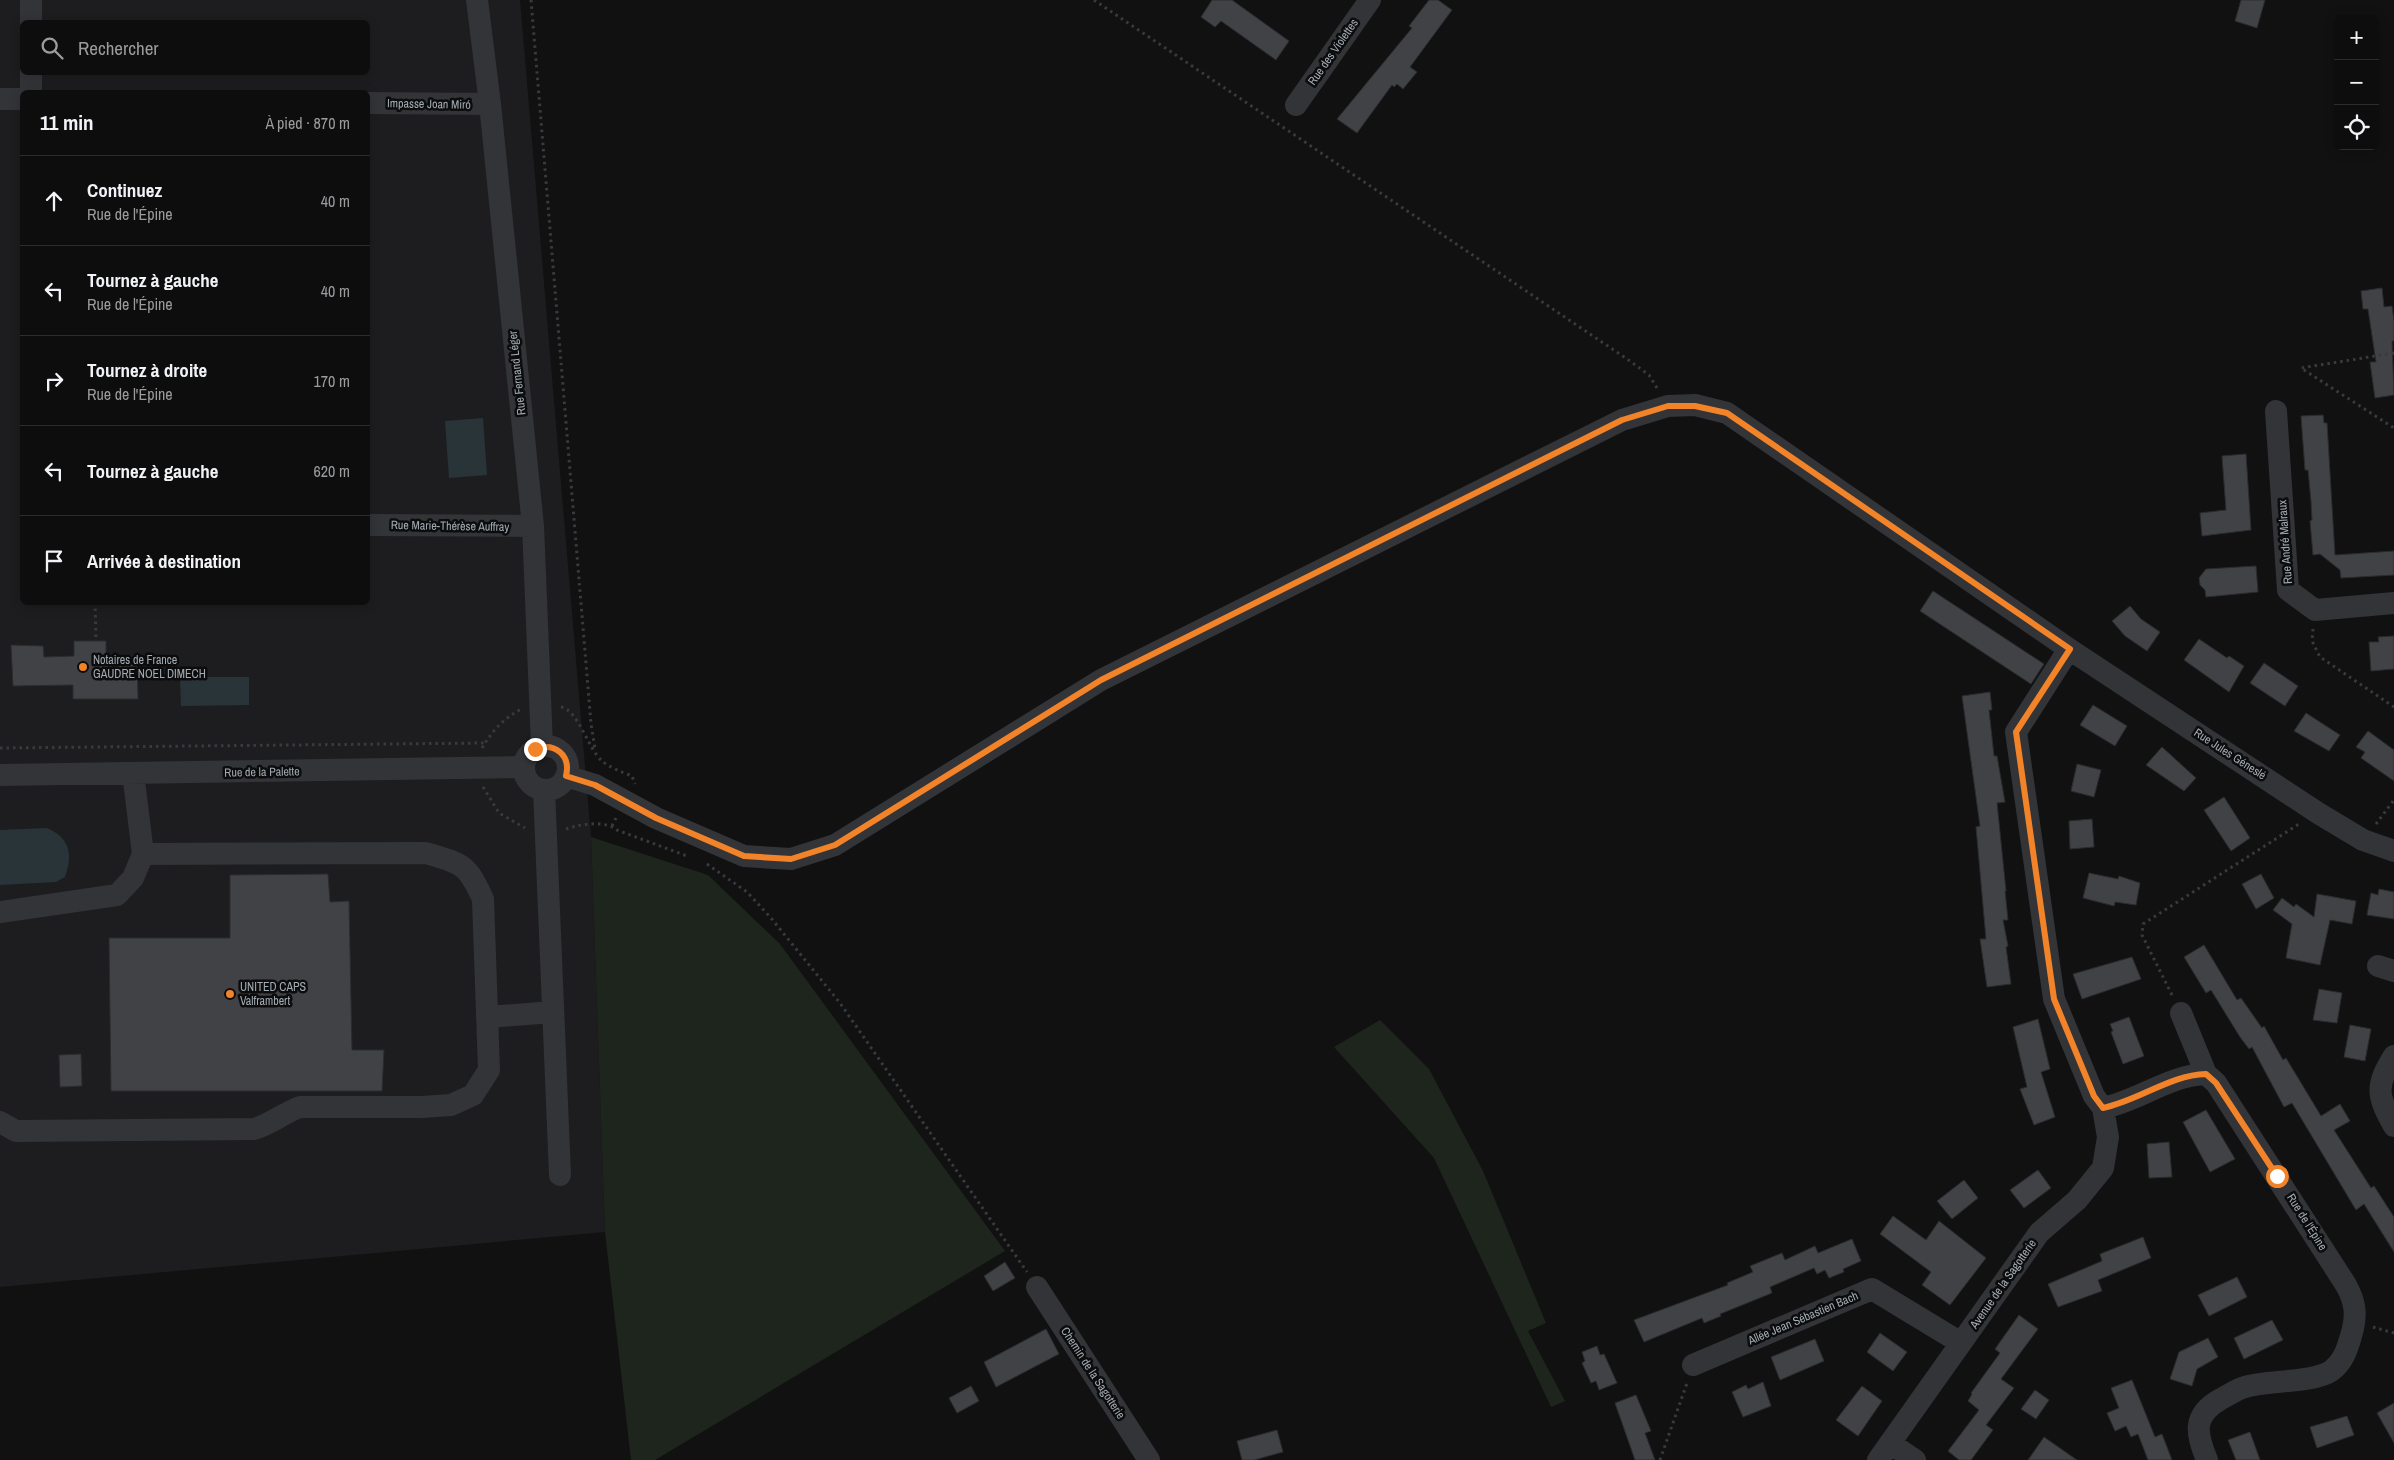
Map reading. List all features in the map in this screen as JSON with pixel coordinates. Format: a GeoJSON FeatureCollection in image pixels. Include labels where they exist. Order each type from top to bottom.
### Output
{"type":"FeatureCollection","features":[{"type":"Feature","properties":{"kind":"street"},"geometry":{"type":"LineString","coordinates":[[31,0],[31,20]]}},
{"type":"Feature","properties":{"kind":"street","name":"Rue Fernand Léger"},"geometry":{"type":"LineString","coordinates":[[477,0],[490,104],[533,526],[542,746]]}},
{"type":"Feature","properties":{"kind":"street","name":"Rue des Violettes"},"geometry":{"type":"LineString","coordinates":[[1296,105],[1370,0]]}},
{"type":"Feature","properties":{"kind":"street"},"geometry":{"type":"LineString","coordinates":[[31,75],[31,90]]}},
{"type":"Feature","properties":{"kind":"street"},"geometry":{"type":"LineString","coordinates":[[0,99],[20,99]]}},
{"type":"Feature","properties":{"kind":"street","name":"Impasse Joan Miró"},"geometry":{"type":"LineString","coordinates":[[370,103],[490,104]]}},
{"type":"Feature","properties":{"kind":"street","name":"Rue Jules Géneslé"},"geometry":{"type":"LineString","coordinates":[[566,776],[595,785],[656,818],[744,856],[791,859],[835,845],[1101,680],[1622,420],[1668,406],[1695,406],[1727,413],[2070,649],[2318,812],[2363,840],[2394,851]]}},
{"type":"Feature","properties":{"kind":"street","name":"Rue André Malraux"},"geometry":{"type":"LineString","coordinates":[[2276,411],[2288,590],[2315,610]]}},
{"type":"Feature","properties":{"kind":"street","name":"Rue Marie-Thérèse Auffray"},"geometry":{"type":"LineString","coordinates":[[370,525],[533,526]]}},
{"type":"Feature","properties":{"kind":"street"},"geometry":{"type":"LineString","coordinates":[[2315,610],[2394,603]]}},
{"type":"Feature","properties":{"kind":"street"},"geometry":{"type":"LineString","coordinates":[[2070,649],[2016,732],[2054,999],[2094,1096],[2103,1108],[2117,1105],[2191,1074],[2206,1074]]}},
{"type":"Feature","properties":{"kind":"street"},"geometry":{"type":"LineString","coordinates":[[542,746],[550,746],[563,754],[568,768],[566,776],[558,787],[544,790],[532,786],[527,780],[523,767],[529,754],[542,746]]}},
{"type":"Feature","properties":{"kind":"street","name":"Rue de la Palette"},"geometry":{"type":"LineString","coordinates":[[0,775],[523,767]]}},
{"type":"Feature","properties":{"kind":"street"},"geometry":{"type":"LineString","coordinates":[[0,912],[117,895],[133,878],[143,854],[133,774]]}},
{"type":"Feature","properties":{"kind":"street"},"geometry":{"type":"LineString","coordinates":[[544,790],[560,1174]]}},
{"type":"Feature","properties":{"kind":"street"},"geometry":{"type":"LineString","coordinates":[[0,1122],[16,1131],[254,1129],[271,1124],[286,1112],[300,1108],[451,1105],[473,1095],[489,1070],[483,899],[471,874],[453,861],[426,854],[143,854]]}},
{"type":"Feature","properties":{"kind":"street"},"geometry":{"type":"LineString","coordinates":[[487,1017],[553,1012]]}},
{"type":"Feature","properties":{"kind":"street","name":"Rue de l'Épine"},"geometry":{"type":"LineString","coordinates":[[2182,1014],[2206,1074],[2216,1083],[2346,1285],[2354,1300],[2356,1310],[2355,1323],[2342,1361],[2329,1372],[2245,1387],[2209,1406],[2200,1419],[2198,1436],[2207,1460]]}},
{"type":"Feature","properties":{"kind":"street"},"geometry":{"type":"LineString","coordinates":[[2394,1056],[2384,1072],[2380,1089],[2381,1103],[2394,1126]]}},
{"type":"Feature","properties":{"kind":"street","name":"Avenue de la Sagotterie"},"geometry":{"type":"LineString","coordinates":[[1884,1451],[2039,1233],[2077,1200],[2103,1168],[2108,1137],[2103,1108]]}},
{"type":"Feature","properties":{"kind":"street","name":"Chemin de la Sagotterie"},"geometry":{"type":"LineString","coordinates":[[1037,1286],[1149,1460]]}},
{"type":"Feature","properties":{"kind":"street","name":"Allée Jean Sébastien Bach"},"geometry":{"type":"LineString","coordinates":[[1693,1365],[1872,1288],[1961,1343]]}},
{"type":"Feature","properties":{"kind":"street"},"geometry":{"type":"LineString","coordinates":[[1884,1451],[1915,1460]]}},
{"type":"Feature","properties":{"kind":"path"},"geometry":{"type":"LineString","coordinates":[[531,0],[591,724],[596,752]]}},
{"type":"Feature","properties":{"kind":"path"},"geometry":{"type":"LineString","coordinates":[[1094,0],[1630,361],[1649,375],[1668,406]]}},
{"type":"Feature","properties":{"kind":"path"},"geometry":{"type":"LineString","coordinates":[[2394,353],[2301,368],[2394,428]]}},
{"type":"Feature","properties":{"kind":"path"},"geometry":{"type":"LineString","coordinates":[[95,605],[96,641]]}},
{"type":"Feature","properties":{"kind":"path"},"geometry":{"type":"LineString","coordinates":[[2315,610],[2312,641],[2320,657],[2394,707]]}},
{"type":"Feature","properties":{"kind":"path"},"geometry":{"type":"LineString","coordinates":[[0,748],[485,743]]}},
{"type":"Feature","properties":{"kind":"path"},"geometry":{"type":"LineString","coordinates":[[476,768],[486,793],[499,813],[520,827],[560,831],[579,824],[612,826],[617,830],[696,859]]}},
{"type":"Feature","properties":{"kind":"path"},"geometry":{"type":"LineString","coordinates":[[2363,840],[2394,800]]}},
{"type":"Feature","properties":{"kind":"path"},"geometry":{"type":"LineString","coordinates":[[2182,1014],[2142,935],[2143,924],[2148,919],[2318,812]]}},
{"type":"Feature","properties":{"kind":"path"},"geometry":{"type":"LineString","coordinates":[[705,863],[747,892],[772,918],[840,1003],[1037,1286]]}},
{"type":"Feature","properties":{"kind":"path"},"geometry":{"type":"LineString","coordinates":[[1660,1460],[1693,1365]]}},
{"type":"Feature","properties":{"kind":"shaded area"},"geometry":{"type":"Polygon","coordinates":[[[0,0],[520,0],[591,837],[605,1232],[0,1287],[0,0]]]}},
{"type":"Feature","properties":{"kind":"shaded area"},"geometry":{"type":"Polygon","coordinates":[[[483,418],[487,475],[449,478],[445,421],[483,418]]]}},
{"type":"Feature","properties":{"kind":"shaded area"},"geometry":{"type":"Polygon","coordinates":[[[180,677],[249,677],[249,705],[181,706],[180,677]]]}},
{"type":"Feature","properties":{"kind":"shaded area"},"geometry":{"type":"Polygon","coordinates":[[[47,828],[61,837],[68,848],[69,861],[65,877],[56,882],[0,885],[0,830],[47,828]]]}},
{"type":"Feature","properties":{"kind":"shaded area"},"geometry":{"type":"Polygon","coordinates":[[[591,837],[708,875],[780,944],[1005,1251],[655,1460],[631,1460],[605,1232],[591,837]]]}},
{"type":"Feature","properties":{"kind":"shaded area"},"geometry":{"type":"Polygon","coordinates":[[[1380,1020],[1429,1069],[1483,1171],[1546,1323],[1528,1331],[1565,1401],[1551,1407],[1434,1158],[1334,1047],[1380,1020]]]}},
{"type":"Feature","properties":{"kind":"building"},"geometry":{"type":"Polygon","coordinates":[[[1212,0],[1232,0],[1289,41],[1276,60],[1221,21],[1215,27],[1201,17],[1212,0]]]}},
{"type":"Feature","properties":{"kind":"building"},"geometry":{"type":"Polygon","coordinates":[[[1429,0],[1438,0],[1452,10],[1410,67],[1417,72],[1403,89],[1397,84],[1394,87],[1392,85],[1357,133],[1337,119],[1412,28],[1409,26],[1429,0]]]}},
{"type":"Feature","properties":{"kind":"building"},"geometry":{"type":"Polygon","coordinates":[[[2241,0],[2265,0],[2257,28],[2235,21],[2241,0]]]}},
{"type":"Feature","properties":{"kind":"building"},"geometry":{"type":"Polygon","coordinates":[[[2382,288],[2384,307],[2392,306],[2394,321],[2394,341],[2392,341],[2394,395],[2375,398],[2370,362],[2376,362],[2368,309],[2363,309],[2361,291],[2382,288]]]}},
{"type":"Feature","properties":{"kind":"building"},"geometry":{"type":"Polygon","coordinates":[[[2323,415],[2324,423],[2327,423],[2335,555],[2394,551],[2394,575],[2341,578],[2340,570],[2320,554],[2313,555],[2310,521],[2312,520],[2311,501],[2308,470],[2305,470],[2301,416],[2323,415]]]}},
{"type":"Feature","properties":{"kind":"building"},"geometry":{"type":"Polygon","coordinates":[[[2246,454],[2251,530],[2202,536],[2200,513],[2226,510],[2222,456],[2246,454]]]}},
{"type":"Feature","properties":{"kind":"building"},"geometry":{"type":"Polygon","coordinates":[[[2256,566],[2258,592],[2206,597],[2205,590],[2200,585],[2199,578],[2206,569],[2256,566]]]}},
{"type":"Feature","properties":{"kind":"building"},"geometry":{"type":"Polygon","coordinates":[[[1933,591],[2044,664],[2031,684],[1920,611],[1933,591]]]}},
{"type":"Feature","properties":{"kind":"building"},"geometry":{"type":"Polygon","coordinates":[[[2130,606],[2141,619],[2160,632],[2147,651],[2125,636],[2112,621],[2130,606]]]}},
{"type":"Feature","properties":{"kind":"building"},"geometry":{"type":"Polygon","coordinates":[[[2394,636],[2394,669],[2371,671],[2369,642],[2379,642],[2378,637],[2394,636]]]}},
{"type":"Feature","properties":{"kind":"building"},"geometry":{"type":"Polygon","coordinates":[[[2199,639],[2227,658],[2229,656],[2244,666],[2229,692],[2184,660],[2199,639]]]}},
{"type":"Feature","properties":{"kind":"building"},"geometry":{"type":"Polygon","coordinates":[[[74,641],[106,641],[106,655],[137,656],[138,699],[73,699],[73,685],[13,686],[11,645],[43,646],[44,657],[74,656],[74,641]]]}},
{"type":"Feature","properties":{"kind":"building"},"geometry":{"type":"Polygon","coordinates":[[[2264,663],[2298,686],[2285,706],[2250,683],[2264,663]]]}},
{"type":"Feature","properties":{"kind":"building"},"geometry":{"type":"Polygon","coordinates":[[[1990,692],[1992,710],[1989,710],[1994,756],[1997,756],[2005,802],[1997,803],[2008,920],[2003,920],[2008,946],[2006,947],[2011,984],[1987,987],[1980,939],[1986,939],[1976,827],[1980,826],[1962,696],[1990,692]]]}},
{"type":"Feature","properties":{"kind":"building"},"geometry":{"type":"Polygon","coordinates":[[[2093,705],[2127,726],[2115,746],[2080,725],[2093,705]]]}},
{"type":"Feature","properties":{"kind":"building"},"geometry":{"type":"Polygon","coordinates":[[[2306,713],[2340,735],[2329,751],[2294,731],[2306,713]]]}},
{"type":"Feature","properties":{"kind":"building"},"geometry":{"type":"Polygon","coordinates":[[[2368,731],[2394,750],[2394,781],[2361,758],[2365,752],[2356,747],[2368,731]]]}},
{"type":"Feature","properties":{"kind":"building"},"geometry":{"type":"Polygon","coordinates":[[[2162,747],[2196,778],[2184,791],[2146,765],[2162,747]]]}},
{"type":"Feature","properties":{"kind":"building"},"geometry":{"type":"Polygon","coordinates":[[[2077,764],[2101,770],[2094,797],[2071,791],[2077,764]]]}},
{"type":"Feature","properties":{"kind":"building"},"geometry":{"type":"Polygon","coordinates":[[[2224,797],[2250,838],[2231,851],[2204,810],[2224,797]]]}},
{"type":"Feature","properties":{"kind":"building"},"geometry":{"type":"Polygon","coordinates":[[[2092,819],[2094,847],[2070,849],[2069,821],[2092,819]]]}},
{"type":"Feature","properties":{"kind":"building"},"geometry":{"type":"Polygon","coordinates":[[[2089,873],[2118,879],[2119,876],[2140,883],[2136,905],[2115,902],[2114,906],[2083,898],[2089,873]]]}},
{"type":"Feature","properties":{"kind":"building","name":"UNITED CAPS Valframbert"},"geometry":{"type":"Polygon","coordinates":[[[328,874],[330,902],[349,901],[352,1050],[384,1050],[382,1091],[111,1091],[109,938],[230,938],[230,875],[328,874]]]}},
{"type":"Feature","properties":{"kind":"building"},"geometry":{"type":"Polygon","coordinates":[[[2261,874],[2274,898],[2256,909],[2242,884],[2261,874]]]}},
{"type":"Feature","properties":{"kind":"building"},"geometry":{"type":"Polygon","coordinates":[[[2379,889],[2394,892],[2394,919],[2367,915],[2371,893],[2378,895],[2379,889]]]}},
{"type":"Feature","properties":{"kind":"building"},"geometry":{"type":"Polygon","coordinates":[[[2317,894],[2356,901],[2352,924],[2330,920],[2320,965],[2286,958],[2292,924],[2273,910],[2282,898],[2294,907],[2296,904],[2314,917],[2317,894]]]}},
{"type":"Feature","properties":{"kind":"building"},"geometry":{"type":"Polygon","coordinates":[[[2204,945],[2237,1000],[2241,998],[2262,1028],[2264,1026],[2283,1060],[2286,1058],[2321,1116],[2340,1104],[2350,1121],[2334,1130],[2371,1188],[2374,1186],[2394,1217],[2394,1252],[2364,1204],[2356,1210],[2292,1103],[2284,1107],[2252,1047],[2249,1049],[2240,1037],[2211,990],[2206,993],[2184,957],[2204,945]]]}},
{"type":"Feature","properties":{"kind":"building"},"geometry":{"type":"Polygon","coordinates":[[[2132,957],[2141,979],[2082,999],[2073,974],[2132,957]]]}},
{"type":"Feature","properties":{"kind":"building"},"geometry":{"type":"Polygon","coordinates":[[[2319,989],[2342,993],[2337,1023],[2313,1020],[2319,989]]]}},
{"type":"Feature","properties":{"kind":"building"},"geometry":{"type":"Polygon","coordinates":[[[2129,1017],[2144,1056],[2123,1064],[2111,1032],[2113,1031],[2110,1024],[2129,1017]]]}},
{"type":"Feature","properties":{"kind":"building"},"geometry":{"type":"Polygon","coordinates":[[[2038,1019],[2050,1069],[2041,1072],[2055,1117],[2034,1125],[2020,1089],[2027,1087],[2013,1027],[2038,1019]]]}},
{"type":"Feature","properties":{"kind":"building"},"geometry":{"type":"Polygon","coordinates":[[[2350,1025],[2371,1029],[2365,1061],[2344,1057],[2350,1025]]]}},
{"type":"Feature","properties":{"kind":"building"},"geometry":{"type":"Polygon","coordinates":[[[81,1054],[82,1086],[60,1087],[59,1055],[81,1054]]]}},
{"type":"Feature","properties":{"kind":"building"},"geometry":{"type":"Polygon","coordinates":[[[2206,1110],[2235,1159],[2210,1172],[2183,1122],[2206,1110]]]}},
{"type":"Feature","properties":{"kind":"building"},"geometry":{"type":"Polygon","coordinates":[[[2169,1142],[2172,1177],[2149,1178],[2147,1144],[2169,1142]]]}},
{"type":"Feature","properties":{"kind":"building"},"geometry":{"type":"Polygon","coordinates":[[[2038,1170],[2051,1188],[2024,1208],[2010,1190],[2038,1170]]]}},
{"type":"Feature","properties":{"kind":"building"},"geometry":{"type":"Polygon","coordinates":[[[1964,1180],[1978,1198],[1952,1219],[1937,1201],[1964,1180]]]}},
{"type":"Feature","properties":{"kind":"building"},"geometry":{"type":"Polygon","coordinates":[[[1893,1216],[1926,1240],[1939,1221],[1986,1258],[1950,1305],[1922,1285],[1931,1272],[1880,1234],[1893,1216]]]}},
{"type":"Feature","properties":{"kind":"building"},"geometry":{"type":"Polygon","coordinates":[[[2143,1237],[2151,1258],[2098,1280],[2102,1291],[2058,1307],[2048,1284],[2102,1261],[2100,1254],[2143,1237]]]}},
{"type":"Feature","properties":{"kind":"building"},"geometry":{"type":"Polygon","coordinates":[[[1852,1239],[1861,1261],[1843,1269],[1844,1272],[1829,1278],[1825,1270],[1817,1274],[1814,1268],[1770,1287],[1772,1293],[1720,1314],[1721,1316],[1704,1323],[1702,1318],[1644,1342],[1634,1320],[1728,1285],[1727,1283],[1753,1272],[1750,1266],[1782,1253],[1785,1260],[1815,1246],[1818,1253],[1852,1239]]]}},
{"type":"Feature","properties":{"kind":"building"},"geometry":{"type":"Polygon","coordinates":[[[1005,1262],[1015,1278],[993,1291],[984,1276],[1005,1262]]]}},
{"type":"Feature","properties":{"kind":"building"},"geometry":{"type":"Polygon","coordinates":[[[2237,1277],[2247,1297],[2209,1316],[2198,1295],[2237,1277]]]}},
{"type":"Feature","properties":{"kind":"building"},"geometry":{"type":"Polygon","coordinates":[[[2019,1315],[2038,1329],[2001,1379],[2014,1388],[1986,1425],[1993,1430],[1971,1460],[1959,1460],[1948,1451],[1979,1410],[1968,1401],[1971,1393],[2000,1353],[1995,1349],[2019,1315]]]}},
{"type":"Feature","properties":{"kind":"building"},"geometry":{"type":"Polygon","coordinates":[[[2272,1320],[2283,1340],[2244,1359],[2234,1338],[2272,1320]]]}},
{"type":"Feature","properties":{"kind":"building"},"geometry":{"type":"Polygon","coordinates":[[[1046,1329],[1059,1354],[996,1387],[984,1362],[1046,1329]]]}},
{"type":"Feature","properties":{"kind":"building"},"geometry":{"type":"Polygon","coordinates":[[[1880,1333],[1907,1352],[1893,1371],[1867,1352],[1880,1333]]]}},
{"type":"Feature","properties":{"kind":"building"},"geometry":{"type":"Polygon","coordinates":[[[2208,1338],[2218,1357],[2197,1369],[2192,1386],[2170,1379],[2179,1352],[2208,1338]]]}},
{"type":"Feature","properties":{"kind":"building"},"geometry":{"type":"Polygon","coordinates":[[[1815,1339],[1824,1361],[1780,1380],[1771,1357],[1815,1339]]]}},
{"type":"Feature","properties":{"kind":"building"},"geometry":{"type":"Polygon","coordinates":[[[1597,1346],[1600,1355],[1604,1354],[1617,1383],[1599,1390],[1596,1381],[1591,1383],[1582,1363],[1585,1361],[1582,1352],[1597,1346]]]}},
{"type":"Feature","properties":{"kind":"building"},"geometry":{"type":"Polygon","coordinates":[[[2132,1380],[2155,1437],[2162,1434],[2172,1460],[2148,1460],[2138,1434],[2131,1437],[2126,1426],[2115,1431],[2107,1413],[2119,1408],[2111,1388],[2132,1380]]]}},
{"type":"Feature","properties":{"kind":"building"},"geometry":{"type":"Polygon","coordinates":[[[1763,1382],[1771,1406],[1743,1417],[1732,1392],[1746,1385],[1748,1389],[1763,1382]]]}},
{"type":"Feature","properties":{"kind":"building"},"geometry":{"type":"Polygon","coordinates":[[[971,1386],[979,1401],[957,1413],[949,1398],[971,1386]]]}},
{"type":"Feature","properties":{"kind":"building"},"geometry":{"type":"Polygon","coordinates":[[[1862,1386],[1882,1401],[1858,1436],[1836,1420],[1862,1386]]]}},
{"type":"Feature","properties":{"kind":"building"},"geometry":{"type":"Polygon","coordinates":[[[2035,1390],[2049,1400],[2036,1419],[2021,1409],[2035,1390]]]}},
{"type":"Feature","properties":{"kind":"building"},"geometry":{"type":"Polygon","coordinates":[[[1636,1395],[1651,1431],[1645,1433],[1655,1460],[1635,1460],[1615,1403],[1636,1395]]]}},
{"type":"Feature","properties":{"kind":"building"},"geometry":{"type":"Polygon","coordinates":[[[2394,1403],[2394,1443],[2377,1413],[2394,1403]]]}},
{"type":"Feature","properties":{"kind":"building"},"geometry":{"type":"Polygon","coordinates":[[[2347,1416],[2354,1435],[2317,1448],[2310,1427],[2347,1416]]]}},
{"type":"Feature","properties":{"kind":"building"},"geometry":{"type":"Polygon","coordinates":[[[1277,1430],[1283,1452],[1254,1460],[1242,1460],[1237,1441],[1277,1430]]]}},
{"type":"Feature","properties":{"kind":"building"},"geometry":{"type":"Polygon","coordinates":[[[2250,1432],[2260,1460],[2236,1460],[2228,1440],[2250,1432]]]}},
{"type":"Feature","properties":{"kind":"building"},"geometry":{"type":"Polygon","coordinates":[[[2044,1437],[2077,1460],[2028,1460],[2044,1437]]]}},
{"type":"Feature","properties":{"kind":"place","name":"Notaires de France GAUDRE NOEL DIMECH"},"geometry":{"type":"Point","coordinates":[83,667]}},
{"type":"Feature","properties":{"kind":"place","name":"UNITED CAPS Valframbert"},"geometry":{"type":"Point","coordinates":[230,994]}},
{"type":"Feature","properties":{"kind":"route"},"geometry":{"type":"LineString","coordinates":[[535,749],[542,746],[550,746],[557,749],[563,754],[566,761],[568,768],[566,776],[595,785],[656,818],[744,856],[791,859],[835,845],[1101,680],[1622,420],[1668,406],[1695,406],[1727,413],[2070,649],[2016,732],[2054,999],[2094,1096],[2103,1108],[2117,1105],[2191,1074],[2206,1074],[2216,1083],[2277,1176]]}}]}
